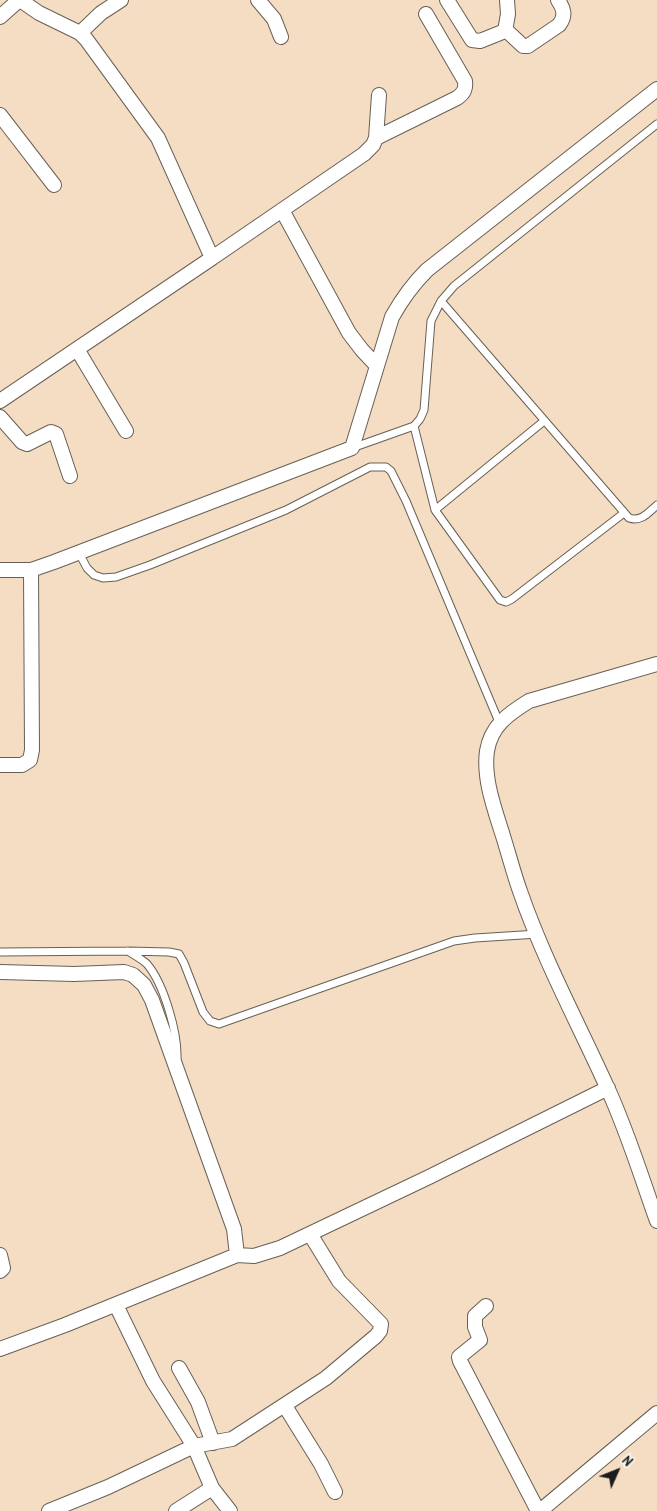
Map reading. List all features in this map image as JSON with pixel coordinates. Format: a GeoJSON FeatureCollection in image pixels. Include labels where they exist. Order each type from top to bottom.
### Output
{"type":"FeatureCollection","features":[{"type":"Feature","properties":{"kind":"street"},"geometry":{"type":"LineString","coordinates":[[0,17],[20,0],[39,13],[80,33],[86,39],[158,138],[212,258]]}},
{"type":"Feature","properties":{"kind":"street"},"geometry":{"type":"LineString","coordinates":[[80,33],[101,13],[121,0]]}},
{"type":"Feature","properties":{"kind":"street"},"geometry":{"type":"LineString","coordinates":[[258,0],[274,19],[281,38]]}},
{"type":"Feature","properties":{"kind":"street"},"geometry":{"type":"LineString","coordinates":[[447,0],[472,40],[480,41],[505,31]]}},
{"type":"Feature","properties":{"kind":"street"},"geometry":{"type":"LineString","coordinates":[[505,31],[508,14],[507,0]]}},
{"type":"Feature","properties":{"kind":"street"},"geometry":{"type":"LineString","coordinates":[[505,31],[520,45],[528,46],[562,21],[564,16],[563,8],[558,0]]}},
{"type":"Feature","properties":{"kind":"street"},"geometry":{"type":"LineString","coordinates":[[376,138],[457,98],[466,88],[465,81],[426,14]]}},
{"type":"Feature","properties":{"kind":"street"},"geometry":{"type":"LineString","coordinates":[[0,570],[31,570],[352,448],[392,317],[401,300],[417,280],[434,264],[657,89]]}},
{"type":"Feature","properties":{"kind":"street"},"geometry":{"type":"LineString","coordinates":[[0,401],[364,154],[373,145],[376,138],[379,95]]}},
{"type":"Feature","properties":{"kind":"street"},"geometry":{"type":"LineString","coordinates":[[0,114],[54,186]]}},
{"type":"Feature","properties":{"kind":"street"},"geometry":{"type":"LineString","coordinates":[[282,210],[349,333],[377,366]]}},
{"type":"Feature","properties":{"kind":"street"},"geometry":{"type":"LineString","coordinates":[[77,349],[126,431]]}},
{"type":"Feature","properties":{"kind":"street"},"geometry":{"type":"LineString","coordinates":[[0,417],[22,442],[27,444],[51,432],[56,434],[70,476]]}},
{"type":"Feature","properties":{"kind":"street"},"geometry":{"type":"LineString","coordinates":[[0,764],[22,765],[30,760],[32,750],[31,570]]}},
{"type":"Feature","properties":{"kind":"street"},"geometry":{"type":"LineString","coordinates":[[657,664],[529,701],[512,711],[499,722],[492,735],[487,752],[488,774],[494,806],[521,894],[557,980],[608,1088],[626,1132],[657,1221]]}},
{"type":"Feature","properties":{"kind":"street"},"geometry":{"type":"LineString","coordinates":[[0,972],[74,974],[124,972],[133,975],[144,985],[152,1000],[234,1229],[237,1255]]}},
{"type":"Feature","properties":{"kind":"street"},"geometry":{"type":"LineString","coordinates":[[0,1349],[116,1305],[237,1255],[254,1256],[280,1248],[608,1088]]}},
{"type":"Feature","properties":{"kind":"street"},"geometry":{"type":"LineString","coordinates":[[52,1510],[116,1483],[194,1446],[232,1439],[326,1378],[376,1336],[382,1328],[379,1320],[339,1281],[310,1234]]}},
{"type":"Feature","properties":{"kind":"street"},"geometry":{"type":"LineString","coordinates":[[0,1255],[3,1268],[0,1271]]}},
{"type":"Feature","properties":{"kind":"street"},"geometry":{"type":"LineString","coordinates":[[116,1305],[153,1381],[194,1446],[212,1488],[230,1511]]}},
{"type":"Feature","properties":{"kind":"street"},"geometry":{"type":"LineString","coordinates":[[486,1306],[475,1316],[475,1327],[480,1340],[459,1357],[460,1361],[539,1511],[657,1413]]}},
{"type":"Feature","properties":{"kind":"street"},"geometry":{"type":"LineString","coordinates":[[180,1368],[198,1402],[212,1443]]}},
{"type":"Feature","properties":{"kind":"street"},"geometry":{"type":"LineString","coordinates":[[285,1406],[321,1464],[335,1492]]}},
{"type":"Feature","properties":{"kind":"street"},"geometry":{"type":"LineString","coordinates":[[176,1511],[212,1488]]}},
{"type":"Feature","properties":{"kind":"lane"},"geometry":{"type":"LineString","coordinates":[[352,448],[414,426],[420,419],[424,410],[431,321],[441,301],[462,278],[657,124]]}},
{"type":"Feature","properties":{"kind":"lane"},"geometry":{"type":"LineString","coordinates":[[441,301],[628,518],[635,520],[642,518],[657,505]]}},
{"type":"Feature","properties":{"kind":"lane"},"geometry":{"type":"LineString","coordinates":[[435,510],[544,421]]}},
{"type":"Feature","properties":{"kind":"lane"},"geometry":{"type":"LineString","coordinates":[[414,426],[435,510],[500,600],[506,602],[512,599],[624,512]]}},
{"type":"Feature","properties":{"kind":"lane"},"geometry":{"type":"LineString","coordinates":[[79,553],[87,568],[94,575],[103,578],[116,577],[286,510],[370,467],[386,467],[391,471],[406,500],[499,722]]}},
{"type":"Feature","properties":{"kind":"lane"},"geometry":{"type":"LineString","coordinates":[[0,952],[128,951],[179,954],[203,1012],[210,1021],[219,1024],[454,941],[538,934]]}},
{"type":"Feature","properties":{"kind":"lane"},"geometry":{"type":"LineString","coordinates":[[128,951],[146,963],[157,980],[173,1024],[178,1048],[176,1068]]}}]}
